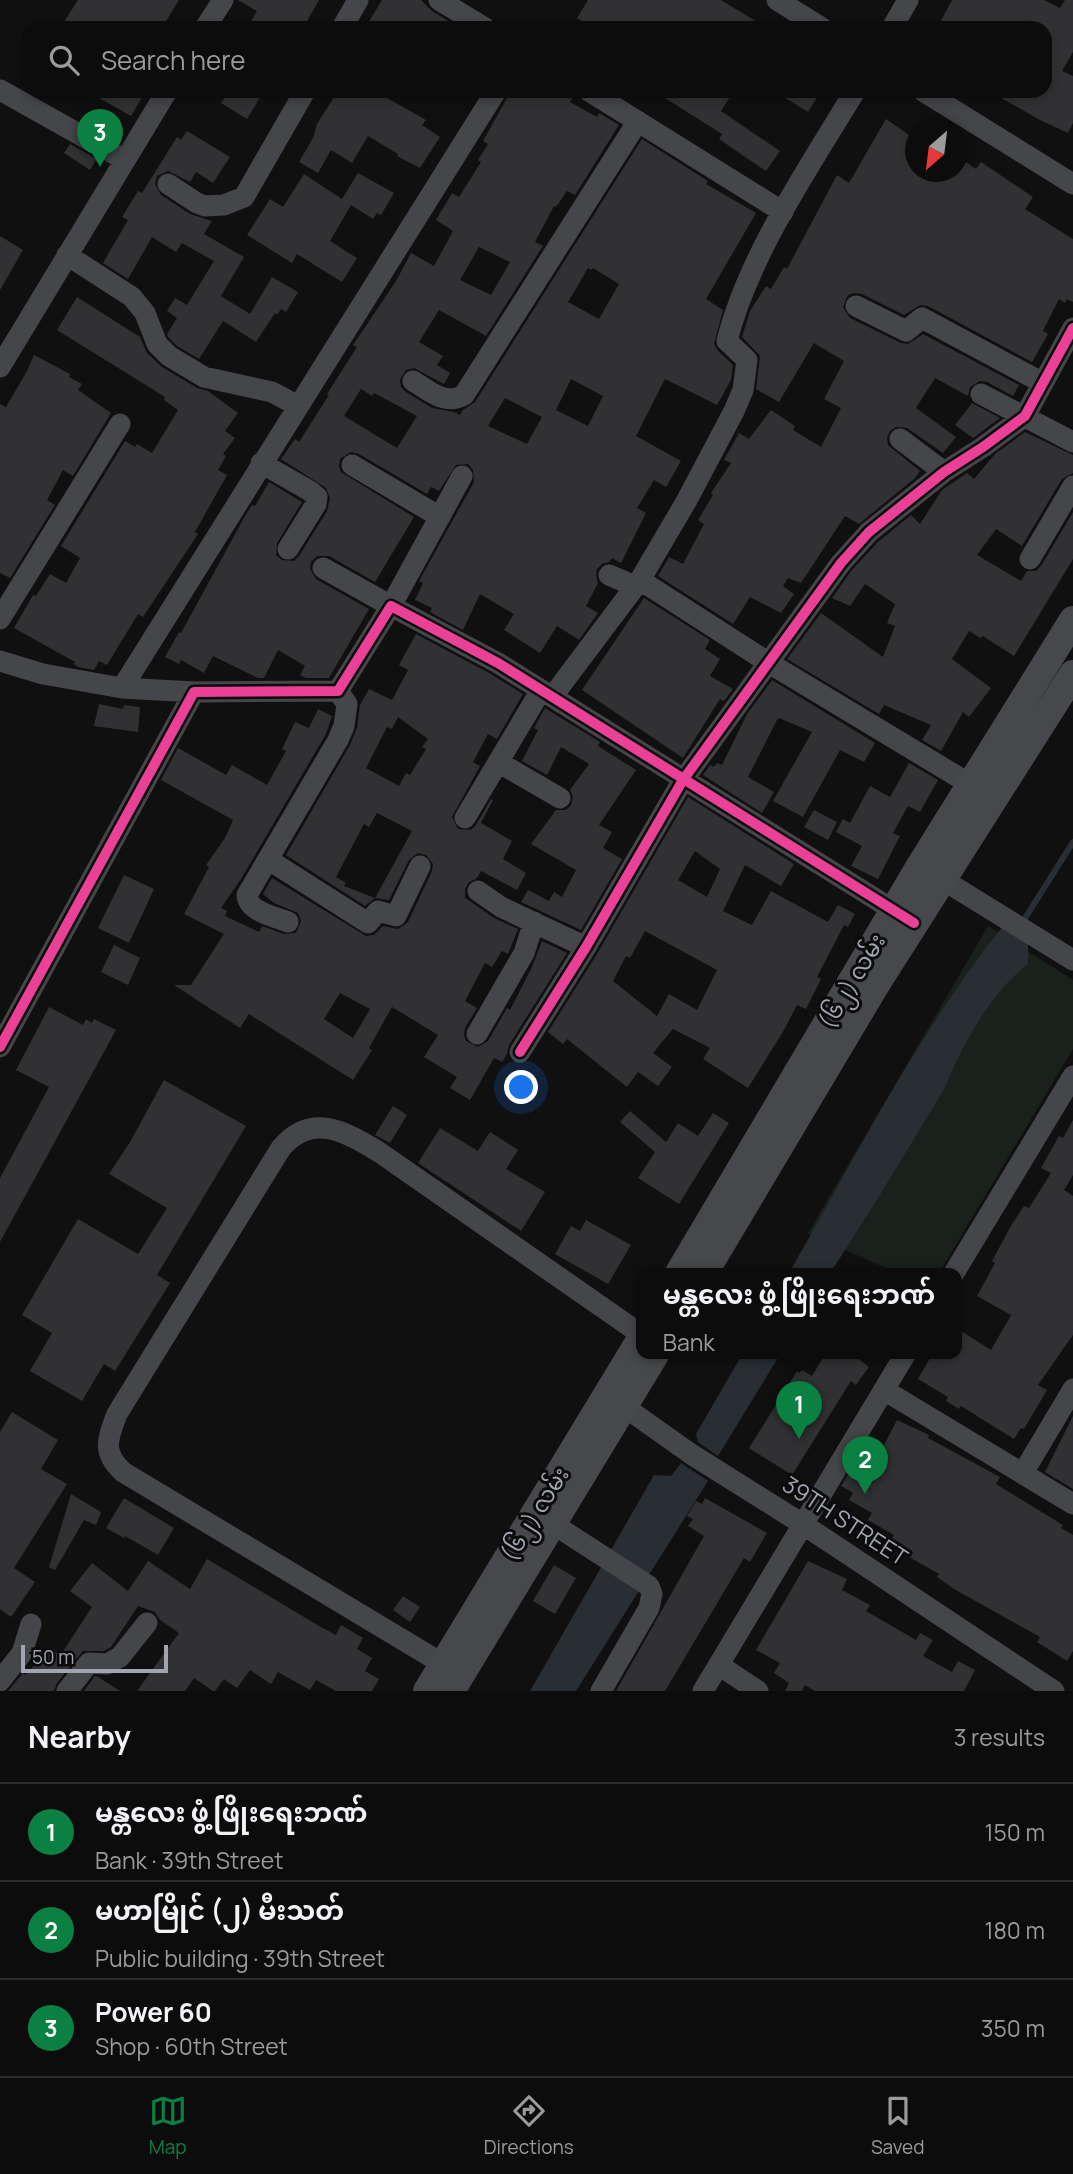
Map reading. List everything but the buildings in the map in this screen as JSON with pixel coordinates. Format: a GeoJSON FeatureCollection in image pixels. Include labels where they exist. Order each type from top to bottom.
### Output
{"type":"FeatureCollection","features":[{"type":"Feature","properties":{"kind":"main road","name":"(၆၂) လမ်း"},"geometry":{"type":"LineString","coordinates":[[682,1268],[982,792],[1073,620]]}},
{"type":"Feature","properties":{"kind":"main road","name":"(၆၂) လမ်း"},"geometry":{"type":"LineString","coordinates":[[982,792],[1073,674]]}},
{"type":"Feature","properties":{"kind":"main road","name":"(၆၂) လမ်း"},"geometry":{"type":"LineString","coordinates":[[707,1268],[904,917]]}},
{"type":"Feature","properties":{"kind":"main road","name":"(၆၂) လမ်း"},"geometry":{"type":"LineString","coordinates":[[452,1691],[553,1524],[616,1401],[636,1351]]}},
{"type":"Feature","properties":{"kind":"main road","name":"(၆၂) လမ်း"},"geometry":{"type":"LineString","coordinates":[[428,1691],[443,1664],[616,1401],[651,1359]]}},
{"type":"Feature","properties":{"kind":"street"},"geometry":{"type":"LineString","coordinates":[[210,21],[223,0]]}},
{"type":"Feature","properties":{"kind":"street"},"geometry":{"type":"LineString","coordinates":[[346,21],[358,0]]}},
{"type":"Feature","properties":{"kind":"street"},"geometry":{"type":"LineString","coordinates":[[439,0],[474,21]]}},
{"type":"Feature","properties":{"kind":"street"},"geometry":{"type":"LineString","coordinates":[[777,0],[811,21]]}},
{"type":"Feature","properties":{"kind":"street"},"geometry":{"type":"LineString","coordinates":[[896,21],[908,0]]}},
{"type":"Feature","properties":{"kind":"street"},"geometry":{"type":"LineString","coordinates":[[0,90],[125,160]]}},
{"type":"Feature","properties":{"kind":"street"},"geometry":{"type":"LineString","coordinates":[[0,367],[163,98]]}},
{"type":"Feature","properties":{"kind":"street"},"geometry":{"type":"LineString","coordinates":[[167,184],[205,206],[224,205],[244,197],[301,98]]}},
{"type":"Feature","properties":{"kind":"street"},"geometry":{"type":"LineString","coordinates":[[122,688],[492,98]]}},
{"type":"Feature","properties":{"kind":"street"},"geometry":{"type":"LineString","coordinates":[[600,98],[783,212]]}},
{"type":"Feature","properties":{"kind":"street"},"geometry":{"type":"LineString","coordinates":[[465,818],[498,762],[546,694],[638,583],[687,500],[743,390],[747,360],[727,341],[734,312],[783,212],[851,98]]}},
{"type":"Feature","properties":{"kind":"street"},"geometry":{"type":"LineString","coordinates":[[934,98],[1073,184]]}},
{"type":"Feature","properties":{"kind":"street"},"geometry":{"type":"LineString","coordinates":[[413,381],[444,399],[457,399],[464,395],[638,121]]}},
{"type":"Feature","properties":{"kind":"street"},"geometry":{"type":"LineString","coordinates":[[67,255],[132,297],[145,313],[157,344],[169,356],[204,377],[272,392],[298,406]]}},
{"type":"Feature","properties":{"kind":"street"},"geometry":{"type":"LineString","coordinates":[[856,306],[906,331],[922,318],[1043,383]]}},
{"type":"Feature","properties":{"kind":"street"},"geometry":{"type":"LineString","coordinates":[[520,1052],[586,947],[683,780],[841,563],[869,532],[944,472],[1025,415],[1073,328]]}},
{"type":"Feature","properties":{"kind":"street"},"geometry":{"type":"LineString","coordinates":[[981,394],[1073,442]]}},
{"type":"Feature","properties":{"kind":"street"},"geometry":{"type":"LineString","coordinates":[[0,619],[120,424]]}},
{"type":"Feature","properties":{"kind":"street"},"geometry":{"type":"LineString","coordinates":[[900,439],[944,472]]}},
{"type":"Feature","properties":{"kind":"street"},"geometry":{"type":"LineString","coordinates":[[261,463],[317,497],[316,504],[288,549]]}},
{"type":"Feature","properties":{"kind":"street"},"geometry":{"type":"LineString","coordinates":[[352,465],[440,517]]}},
{"type":"Feature","properties":{"kind":"street"},"geometry":{"type":"LineString","coordinates":[[338,691],[391,606],[462,475]]}},
{"type":"Feature","properties":{"kind":"street"},"geometry":{"type":"LineString","coordinates":[[1030,559],[1073,486]]}},
{"type":"Feature","properties":{"kind":"street"},"geometry":{"type":"LineString","coordinates":[[323,568],[498,663],[904,917]]}},
{"type":"Feature","properties":{"kind":"street"},"geometry":{"type":"LineString","coordinates":[[609,575],[638,583],[982,792]]}},
{"type":"Feature","properties":{"kind":"street"},"geometry":{"type":"LineString","coordinates":[[0,661],[43,674],[122,688],[194,692],[338,691]]}},
{"type":"Feature","properties":{"kind":"street"},"geometry":{"type":"LineString","coordinates":[[288,922],[252,907],[247,899],[344,726],[347,704],[338,691]]}},
{"type":"Feature","properties":{"kind":"street"},"geometry":{"type":"LineString","coordinates":[[0,1047],[194,692]]}},
{"type":"Feature","properties":{"kind":"street"},"geometry":{"type":"LineString","coordinates":[[498,762],[560,798]]}},
{"type":"Feature","properties":{"kind":"street"},"geometry":{"type":"LineString","coordinates":[[269,860],[368,923],[378,911],[396,916],[420,866]]}},
{"type":"Feature","properties":{"kind":"street"},"geometry":{"type":"LineString","coordinates":[[932,873],[1073,960]]}},
{"type":"Feature","properties":{"kind":"street"},"geometry":{"type":"LineString","coordinates":[[478,891],[501,907],[586,947]]}},
{"type":"Feature","properties":{"kind":"street"},"geometry":{"type":"LineString","coordinates":[[477,1034],[524,953],[534,922]]}},
{"type":"Feature","properties":{"kind":"street"},"geometry":{"type":"LineString","coordinates":[[957,1268],[1073,1076]]}},
{"type":"Feature","properties":{"kind":"street"},"geometry":{"type":"LineString","coordinates":[[443,1664],[122,1472],[114,1464],[108,1449],[117,1414],[281,1148],[299,1131],[309,1128],[321,1127],[340,1132],[379,1152],[636,1332]]}},
{"type":"Feature","properties":{"kind":"street"},"geometry":{"type":"LineString","coordinates":[[703,1691],[902,1359]]}},
{"type":"Feature","properties":{"kind":"street"},"geometry":{"type":"LineString","coordinates":[[1023,1473],[1073,1389]]}},
{"type":"Feature","properties":{"kind":"street"},"geometry":{"type":"LineString","coordinates":[[884,1390],[1073,1504]]}},
{"type":"Feature","properties":{"kind":"street","name":"39TH STREET"},"geometry":{"type":"LineString","coordinates":[[616,1401],[691,1454],[804,1525],[1054,1691]]}},
{"type":"Feature","properties":{"kind":"street"},"geometry":{"type":"LineString","coordinates":[[553,1524],[649,1586],[652,1594],[649,1608],[601,1691]]}},
{"type":"Feature","properties":{"kind":"street"},"geometry":{"type":"LineString","coordinates":[[72,1689],[89,1662],[107,1664],[120,1657],[147,1623]]}},
{"type":"Feature","properties":{"kind":"street"},"geometry":{"type":"LineString","coordinates":[[0,1681],[22,1653],[31,1624]]}},
{"type":"Feature","properties":{"kind":"street"},"geometry":{"type":"LineString","coordinates":[[719,1665],[758,1691]]}},
{"type":"Feature","properties":{"kind":"shaded area"},"geometry":{"type":"Polygon","coordinates":[[[988,926],[1073,980],[1073,1049],[942,1268],[886,1268],[808,1233],[988,926]]]}},
{"type":"Feature","properties":{"kind":"shaded area"},"geometry":{"type":"Polygon","coordinates":[[[1003,926],[1028,941],[1028,964],[1006,985],[978,1022],[943,1091],[833,1268],[792,1268],[916,1051],[1003,926]]]}},
{"type":"Feature","properties":{"kind":"shaded area"},"geometry":{"type":"Polygon","coordinates":[[[740,1359],[777,1359],[718,1456],[698,1442],[696,1434],[740,1359]]]}},
{"type":"Feature","properties":{"kind":"shaded area"},"geometry":{"type":"Polygon","coordinates":[[[681,1463],[708,1481],[576,1691],[530,1691],[654,1475],[671,1476],[681,1463]]]}},
{"type":"Feature","properties":{"kind":"waterway"},"geometry":{"type":"LineString","coordinates":[[1022,923],[1073,842]]}},
{"type":"Feature","properties":{"kind":"cycle path"},"geometry":{"type":"LineString","coordinates":[[520,1052],[586,947],[683,780],[841,563],[869,532],[944,472],[1025,416],[1073,328]]}},
{"type":"Feature","properties":{"kind":"cycle path"},"geometry":{"type":"LineString","coordinates":[[0,1047],[194,692],[338,691],[391,606],[498,663],[914,923]]}},
{"type":"Feature","properties":{"kind":"place","name":"Power 60"},"geometry":{"type":"Point","coordinates":[100,167]}},
{"type":"Feature","properties":{"kind":"place","name":"မန္တလေး ဖွံ့ဖြိုးရေးဘဏ်"},"geometry":{"type":"Point","coordinates":[799,1439]}},
{"type":"Feature","properties":{"kind":"place","name":"မဟာမြိုင် (၂) မီးသတ်"},"geometry":{"type":"Point","coordinates":[865,1494]}}]}
